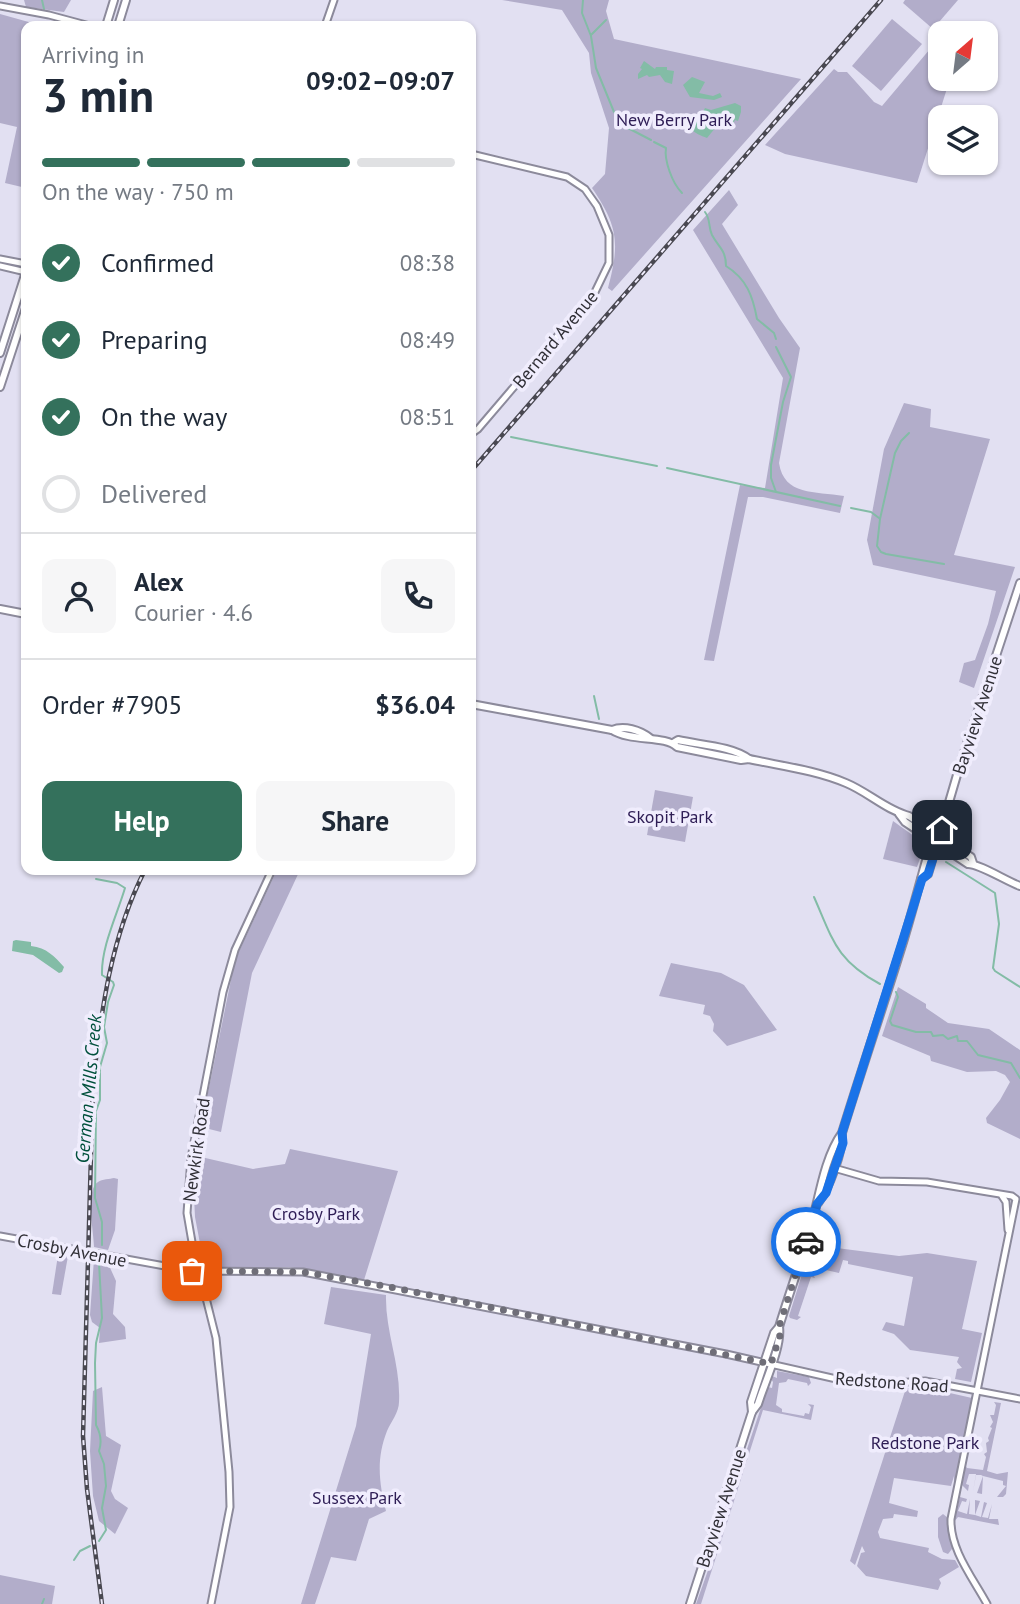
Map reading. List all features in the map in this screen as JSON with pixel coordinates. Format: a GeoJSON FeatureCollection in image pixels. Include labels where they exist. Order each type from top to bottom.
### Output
{"type":"FeatureCollection","features":[{"type":"Feature","properties":{"kind":"main road"},"geometry":{"type":"LineString","coordinates":[[108,21],[114,0]]}},
{"type":"Feature","properties":{"kind":"main road"},"geometry":{"type":"LineString","coordinates":[[120,21],[126,0]]}},
{"type":"Feature","properties":{"kind":"main road"},"geometry":{"type":"LineString","coordinates":[[0,353],[21,288]]}},
{"type":"Feature","properties":{"kind":"main road"},"geometry":{"type":"LineString","coordinates":[[0,387],[21,323]]}},
{"type":"Feature","properties":{"kind":"main road","name":"Bayview Avenue"},"geometry":{"type":"LineString","coordinates":[[690,1604],[752,1412],[758,1404],[768,1363],[780,1335],[779,1327],[825,1173],[842,1133],[922,879],[928,874],[936,838],[948,813],[947,807],[1020,583]]}},
{"type":"Feature","properties":{"kind":"main road"},"geometry":{"type":"LineString","coordinates":[[0,609],[21,613]]}},
{"type":"Feature","properties":{"kind":"main road"},"geometry":{"type":"LineString","coordinates":[[476,705],[611,730],[642,740],[650,738],[673,743],[677,747],[741,760],[749,759],[837,779],[867,793],[899,814],[909,816],[936,838],[971,857],[973,863],[994,876],[1020,886]]}},
{"type":"Feature","properties":{"kind":"main road","name":"Bayview Avenue"},"geometry":{"type":"LineString","coordinates":[[817,1204],[826,1193],[843,1143],[842,1133]]}},
{"type":"Feature","properties":{"kind":"street"},"geometry":{"type":"LineString","coordinates":[[327,21],[334,0]]}},
{"type":"Feature","properties":{"kind":"street"},"geometry":{"type":"LineString","coordinates":[[0,6],[75,21]]}},
{"type":"Feature","properties":{"kind":"street","name":"Bernard Avenue"},"geometry":{"type":"LineString","coordinates":[[476,155],[567,177],[585,189],[597,206],[609,235],[609,263],[595,292],[476,430]]}},
{"type":"Feature","properties":{"kind":"street"},"geometry":{"type":"LineString","coordinates":[[0,259],[21,263]]}},
{"type":"Feature","properties":{"kind":"street"},"geometry":{"type":"LineString","coordinates":[[0,266],[21,271]]}},
{"type":"Feature","properties":{"kind":"street","name":"Newkirk Road"},"geometry":{"type":"LineString","coordinates":[[211,1604],[230,1507],[229,1472],[216,1338],[187,1213],[191,1158],[223,992],[235,950],[270,875]]}},
{"type":"Feature","properties":{"kind":"street"},"geometry":{"type":"LineString","coordinates":[[834,1168],[879,1181],[928,1182],[1012,1196],[1017,1201],[977,1391],[951,1533],[958,1553],[987,1604]]}},
{"type":"Feature","properties":{"kind":"street"},"geometry":{"type":"LineString","coordinates":[[999,1195],[1004,1197],[1006,1202],[1009,1233]]}},
{"type":"Feature","properties":{"kind":"street"},"geometry":{"type":"LineString","coordinates":[[1006,1202],[1008,1197],[1012,1196]]}},
{"type":"Feature","properties":{"kind":"street","name":"Crosby Avenue"},"geometry":{"type":"LineString","coordinates":[[0,1236],[199,1272],[303,1272],[768,1363]]}},
{"type":"Feature","properties":{"kind":"street","name":"Redstone Road"},"geometry":{"type":"LineString","coordinates":[[768,1363],[854,1383],[925,1381],[1020,1399]]}},
{"type":"Feature","properties":{"kind":"green space"},"geometry":{"type":"Polygon","coordinates":[[[24,0],[71,0],[64,12],[26,7],[24,0]]]}},
{"type":"Feature","properties":{"kind":"green space","name":"New Berry Park"},"geometry":{"type":"Polygon","coordinates":[[[502,0],[609,0],[606,11],[614,39],[801,79],[612,291],[608,288],[615,247],[612,224],[592,188],[605,174],[609,128],[591,73],[589,53],[562,10],[502,0]]]}},
{"type":"Feature","properties":{"kind":"green space"},"geometry":{"type":"Polygon","coordinates":[[[905,0],[958,0],[940,21],[928,21],[928,25],[903,3],[905,0]]]}},
{"type":"Feature","properties":{"kind":"green space"},"geometry":{"type":"Polygon","coordinates":[[[0,14],[25,21],[21,21],[21,187],[5,183],[17,127],[0,123],[0,14]]]}},
{"type":"Feature","properties":{"kind":"green space"},"geometry":{"type":"Polygon","coordinates":[[[892,19],[922,44],[881,91],[852,66],[892,19]]]}},
{"type":"Feature","properties":{"kind":"green space"},"geometry":{"type":"Polygon","coordinates":[[[928,51],[928,91],[946,91],[942,105],[928,105],[928,148],[917,183],[785,154],[765,145],[834,69],[847,72],[874,102],[882,106],[928,51]]]}},
{"type":"Feature","properties":{"kind":"green space"},"geometry":{"type":"Polygon","coordinates":[[[729,190],[738,205],[722,224],[800,348],[779,463],[782,474],[794,487],[802,490],[844,496],[840,513],[763,497],[748,497],[714,661],[704,660],[740,485],[765,488],[783,378],[693,230],[729,190]]]}},
{"type":"Feature","properties":{"kind":"green space"},"geometry":{"type":"Polygon","coordinates":[[[904,403],[931,409],[930,427],[990,439],[954,555],[1015,567],[974,688],[959,682],[964,663],[975,660],[996,591],[873,565],[867,540],[884,449],[904,403]]]}},
{"type":"Feature","properties":{"kind":"green space","name":"Skopit Park"},"geometry":{"type":"Polygon","coordinates":[[[655,790],[693,797],[685,842],[647,835],[655,790]]]}},
{"type":"Feature","properties":{"kind":"green space"},"geometry":{"type":"Polygon","coordinates":[[[893,821],[925,844],[917,867],[883,859],[893,821]]]}},
{"type":"Feature","properties":{"kind":"green space"},"geometry":{"type":"Polygon","coordinates":[[[275,875],[298,875],[252,973],[221,1132],[201,1127],[235,960],[275,875]]]}},
{"type":"Feature","properties":{"kind":"green space"},"geometry":{"type":"Polygon","coordinates":[[[671,963],[721,973],[744,985],[777,1030],[727,1046],[713,1031],[714,1024],[710,1016],[703,1014],[705,1005],[659,996],[671,963]]]}},
{"type":"Feature","properties":{"kind":"green space"},"geometry":{"type":"Polygon","coordinates":[[[898,987],[926,1004],[926,1008],[948,1023],[989,1029],[1020,1050],[1020,1139],[987,1123],[986,1118],[1010,1082],[1005,1075],[996,1071],[967,1072],[931,1061],[930,1056],[882,1036],[898,987]]]}},
{"type":"Feature","properties":{"kind":"green space","name":"Crosby Park"},"geometry":{"type":"Polygon","coordinates":[[[290,1149],[398,1171],[364,1280],[289,1267],[205,1270],[194,1197],[201,1157],[253,1169],[285,1164],[290,1149]]]}},
{"type":"Feature","properties":{"kind":"green space"},"geometry":{"type":"Polygon","coordinates":[[[118,1179],[115,1230],[108,1250],[94,1247],[91,1202],[94,1186],[98,1182],[118,1179]]]}},
{"type":"Feature","properties":{"kind":"green space"},"geometry":{"type":"Polygon","coordinates":[[[829,1247],[899,1256],[927,1253],[977,1261],[962,1329],[982,1333],[971,1382],[955,1379],[957,1369],[962,1368],[957,1362],[959,1357],[910,1350],[894,1334],[882,1330],[886,1322],[904,1326],[913,1277],[848,1264],[848,1261],[843,1260],[839,1273],[826,1270],[835,1258],[829,1247]]]}},
{"type":"Feature","properties":{"kind":"green space"},"geometry":{"type":"Polygon","coordinates":[[[58,1255],[68,1256],[61,1295],[52,1294],[58,1255]]]}},
{"type":"Feature","properties":{"kind":"green space"},"geometry":{"type":"Polygon","coordinates":[[[94,1259],[107,1261],[116,1281],[113,1314],[125,1327],[126,1339],[99,1343],[100,1328],[92,1322],[90,1315],[94,1259]]]}},
{"type":"Feature","properties":{"kind":"green space"},"geometry":{"type":"Polygon","coordinates":[[[806,1271],[812,1272],[815,1278],[811,1277],[798,1316],[801,1317],[797,1320],[789,1316],[802,1274],[806,1271]]]}},
{"type":"Feature","properties":{"kind":"green space","name":"Sussex Park"},"geometry":{"type":"Polygon","coordinates":[[[331,1287],[386,1295],[398,1375],[399,1406],[387,1431],[380,1461],[380,1481],[386,1511],[369,1519],[356,1561],[331,1557],[315,1604],[301,1604],[356,1426],[371,1334],[324,1324],[331,1287]]]}},
{"type":"Feature","properties":{"kind":"green space"},"geometry":{"type":"Polygon","coordinates":[[[777,1371],[809,1377],[811,1383],[808,1386],[807,1383],[788,1379],[779,1383],[776,1405],[782,1412],[804,1416],[805,1413],[809,1414],[811,1407],[808,1404],[814,1405],[811,1420],[763,1410],[726,1526],[723,1525],[768,1387],[772,1388],[771,1379],[772,1376],[777,1378],[777,1371]]]}},
{"type":"Feature","properties":{"kind":"green space"},"geometry":{"type":"Polygon","coordinates":[[[102,1387],[106,1436],[121,1445],[111,1491],[115,1499],[128,1508],[115,1534],[99,1521],[93,1496],[90,1451],[93,1391],[102,1387]]]}},
{"type":"Feature","properties":{"kind":"green space","name":"Redstone Park"},"geometry":{"type":"Polygon","coordinates":[[[906,1388],[932,1389],[972,1398],[954,1486],[954,1476],[951,1486],[894,1478],[889,1503],[918,1511],[917,1517],[894,1514],[893,1518],[883,1519],[878,1532],[880,1538],[929,1548],[928,1552],[942,1559],[955,1560],[959,1567],[939,1579],[941,1583],[938,1590],[866,1576],[857,1566],[861,1553],[865,1552],[862,1546],[855,1565],[850,1561],[906,1388]]]}},
{"type":"Feature","properties":{"kind":"green space"},"geometry":{"type":"Polygon","coordinates":[[[994,1402],[1001,1403],[987,1471],[997,1474],[1008,1472],[1006,1494],[997,1497],[1006,1486],[1003,1481],[976,1475],[973,1492],[976,1474],[969,1474],[966,1484],[969,1485],[968,1491],[962,1485],[965,1465],[967,1468],[983,1470],[986,1443],[989,1441],[993,1422],[990,1415],[994,1415],[994,1402]]]}},
{"type":"Feature","properties":{"kind":"green space"},"geometry":{"type":"Polygon","coordinates":[[[983,1476],[982,1494],[977,1493],[983,1476]]]}},
{"type":"Feature","properties":{"kind":"green space"},"geometry":{"type":"Polygon","coordinates":[[[960,1497],[967,1499],[966,1502],[962,1501],[958,1511],[967,1514],[970,1499],[969,1514],[981,1517],[984,1502],[987,1503],[982,1517],[988,1518],[992,1504],[989,1519],[998,1519],[999,1525],[958,1517],[954,1522],[960,1497]]]}},
{"type":"Feature","properties":{"kind":"green space"},"geometry":{"type":"Polygon","coordinates":[[[975,1500],[980,1501],[975,1515],[975,1500]]]}},
{"type":"Feature","properties":{"kind":"green space"},"geometry":{"type":"Polygon","coordinates":[[[943,1514],[948,1518],[952,1549],[948,1554],[943,1552],[938,1537],[938,1518],[943,1514]]]}},
{"type":"Feature","properties":{"kind":"green space"},"geometry":{"type":"Polygon","coordinates":[[[722,1531],[724,1532],[701,1604],[696,1604],[722,1531]]]}},
{"type":"Feature","properties":{"kind":"green space"},"geometry":{"type":"Polygon","coordinates":[[[0,1575],[55,1586],[52,1604],[0,1604],[0,1575]]]}},
{"type":"Feature","properties":{"kind":"shaded area"},"geometry":{"type":"Polygon","coordinates":[[[644,61],[655,69],[667,67],[667,70],[674,71],[672,84],[665,82],[660,75],[647,75],[638,79],[644,61]]]}},
{"type":"Feature","properties":{"kind":"shaded area"},"geometry":{"type":"Polygon","coordinates":[[[692,77],[705,82],[699,93],[713,96],[720,93],[722,97],[714,100],[690,97],[683,85],[692,77]]]}},
{"type":"Feature","properties":{"kind":"shaded area"},"geometry":{"type":"Polygon","coordinates":[[[735,103],[741,106],[741,112],[738,121],[735,120],[733,124],[720,114],[709,115],[703,112],[705,108],[711,110],[735,103]]]}},
{"type":"Feature","properties":{"kind":"shaded area"},"geometry":{"type":"Polygon","coordinates":[[[684,115],[693,119],[695,116],[716,127],[707,138],[692,130],[684,115]]]}},
{"type":"Feature","properties":{"kind":"shaded area"},"geometry":{"type":"Polygon","coordinates":[[[13,941],[31,942],[31,946],[50,953],[64,967],[62,972],[59,973],[33,955],[12,951],[13,941]]]}},
{"type":"Feature","properties":{"kind":"waterway"},"geometry":{"type":"LineString","coordinates":[[42,0],[44,9]]}},
{"type":"Feature","properties":{"kind":"waterway"},"geometry":{"type":"LineString","coordinates":[[583,0],[582,13],[591,36],[596,68],[614,112],[626,127],[651,140]]}},
{"type":"Feature","properties":{"kind":"waterway"},"geometry":{"type":"LineString","coordinates":[[591,35],[606,20]]}},
{"type":"Feature","properties":{"kind":"waterway"},"geometry":{"type":"LineString","coordinates":[[654,142],[666,148],[670,171],[682,193]]}},
{"type":"Feature","properties":{"kind":"waterway"},"geometry":{"type":"LineString","coordinates":[[705,212],[726,266],[744,283],[751,296],[757,319],[774,333],[776,339]]}},
{"type":"Feature","properties":{"kind":"waterway"},"geometry":{"type":"LineString","coordinates":[[776,347],[791,377],[783,402],[771,465],[771,478],[776,492]]}},
{"type":"Feature","properties":{"kind":"waterway"},"geometry":{"type":"LineString","coordinates":[[909,433],[895,453],[880,519],[877,546],[886,554],[944,564]]}},
{"type":"Feature","properties":{"kind":"waterway"},"geometry":{"type":"LineString","coordinates":[[511,437],[657,466]]}},
{"type":"Feature","properties":{"kind":"waterway"},"geometry":{"type":"LineString","coordinates":[[667,468],[840,506]]}},
{"type":"Feature","properties":{"kind":"waterway"},"geometry":{"type":"LineString","coordinates":[[851,508],[871,512],[879,518]]}},
{"type":"Feature","properties":{"kind":"waterway"},"geometry":{"type":"LineString","coordinates":[[594,696],[599,719]]}},
{"type":"Feature","properties":{"kind":"waterway"},"geometry":{"type":"LineString","coordinates":[[946,862],[995,893],[999,924],[993,968],[1020,987]]}},
{"type":"Feature","properties":{"kind":"waterway","name":"German Mills Creek"},"geometry":{"type":"LineString","coordinates":[[96,879],[117,883],[125,888],[102,964],[102,975],[114,985],[104,1027],[107,1043],[100,1067],[100,1100],[96,1111],[95,1198],[102,1222],[102,1245]]}},
{"type":"Feature","properties":{"kind":"waterway"},"geometry":{"type":"LineString","coordinates":[[814,897],[838,948],[854,966],[880,984]]}},
{"type":"Feature","properties":{"kind":"waterway"},"geometry":{"type":"LineString","coordinates":[[896,992],[898,997],[890,1021],[892,1025],[916,1032],[931,1032],[933,1036],[943,1035],[948,1039],[957,1036],[958,1041],[967,1041],[978,1055],[1011,1063],[1020,1078]]}},
{"type":"Feature","properties":{"kind":"waterway","name":"German Mills Creek"},"geometry":{"type":"LineString","coordinates":[[99,1263],[102,1318],[96,1343],[96,1425],[106,1486],[102,1508],[106,1530],[99,1541]]}},
{"type":"Feature","properties":{"kind":"waterway","name":"German Mills Creek"},"geometry":{"type":"LineString","coordinates":[[74,1560],[80,1551],[90,1546]]}},
{"type":"Feature","properties":{"kind":"waterway","name":"German Mills Creek"},"geometry":{"type":"LineString","coordinates":[[42,1604],[44,1599]]}},
{"type":"Feature","properties":{"kind":"railway"},"geometry":{"type":"LineString","coordinates":[[476,465],[881,0]]}},
{"type":"Feature","properties":{"kind":"railway"},"geometry":{"type":"LineString","coordinates":[[102,1604],[83,1436],[93,1084],[109,974],[124,921],[143,875]]}},
{"type":"Feature","properties":{"kind":"way so far"},"geometry":{"type":"LineString","coordinates":[[192,1271],[303,1272],[771,1364],[780,1335],[779,1327],[806,1242]]}},
{"type":"Feature","properties":{"kind":"route"},"geometry":{"type":"LineString","coordinates":[[806,1242],[817,1204],[826,1193],[843,1143],[842,1133],[922,879],[928,874],[942,830]]}}]}
